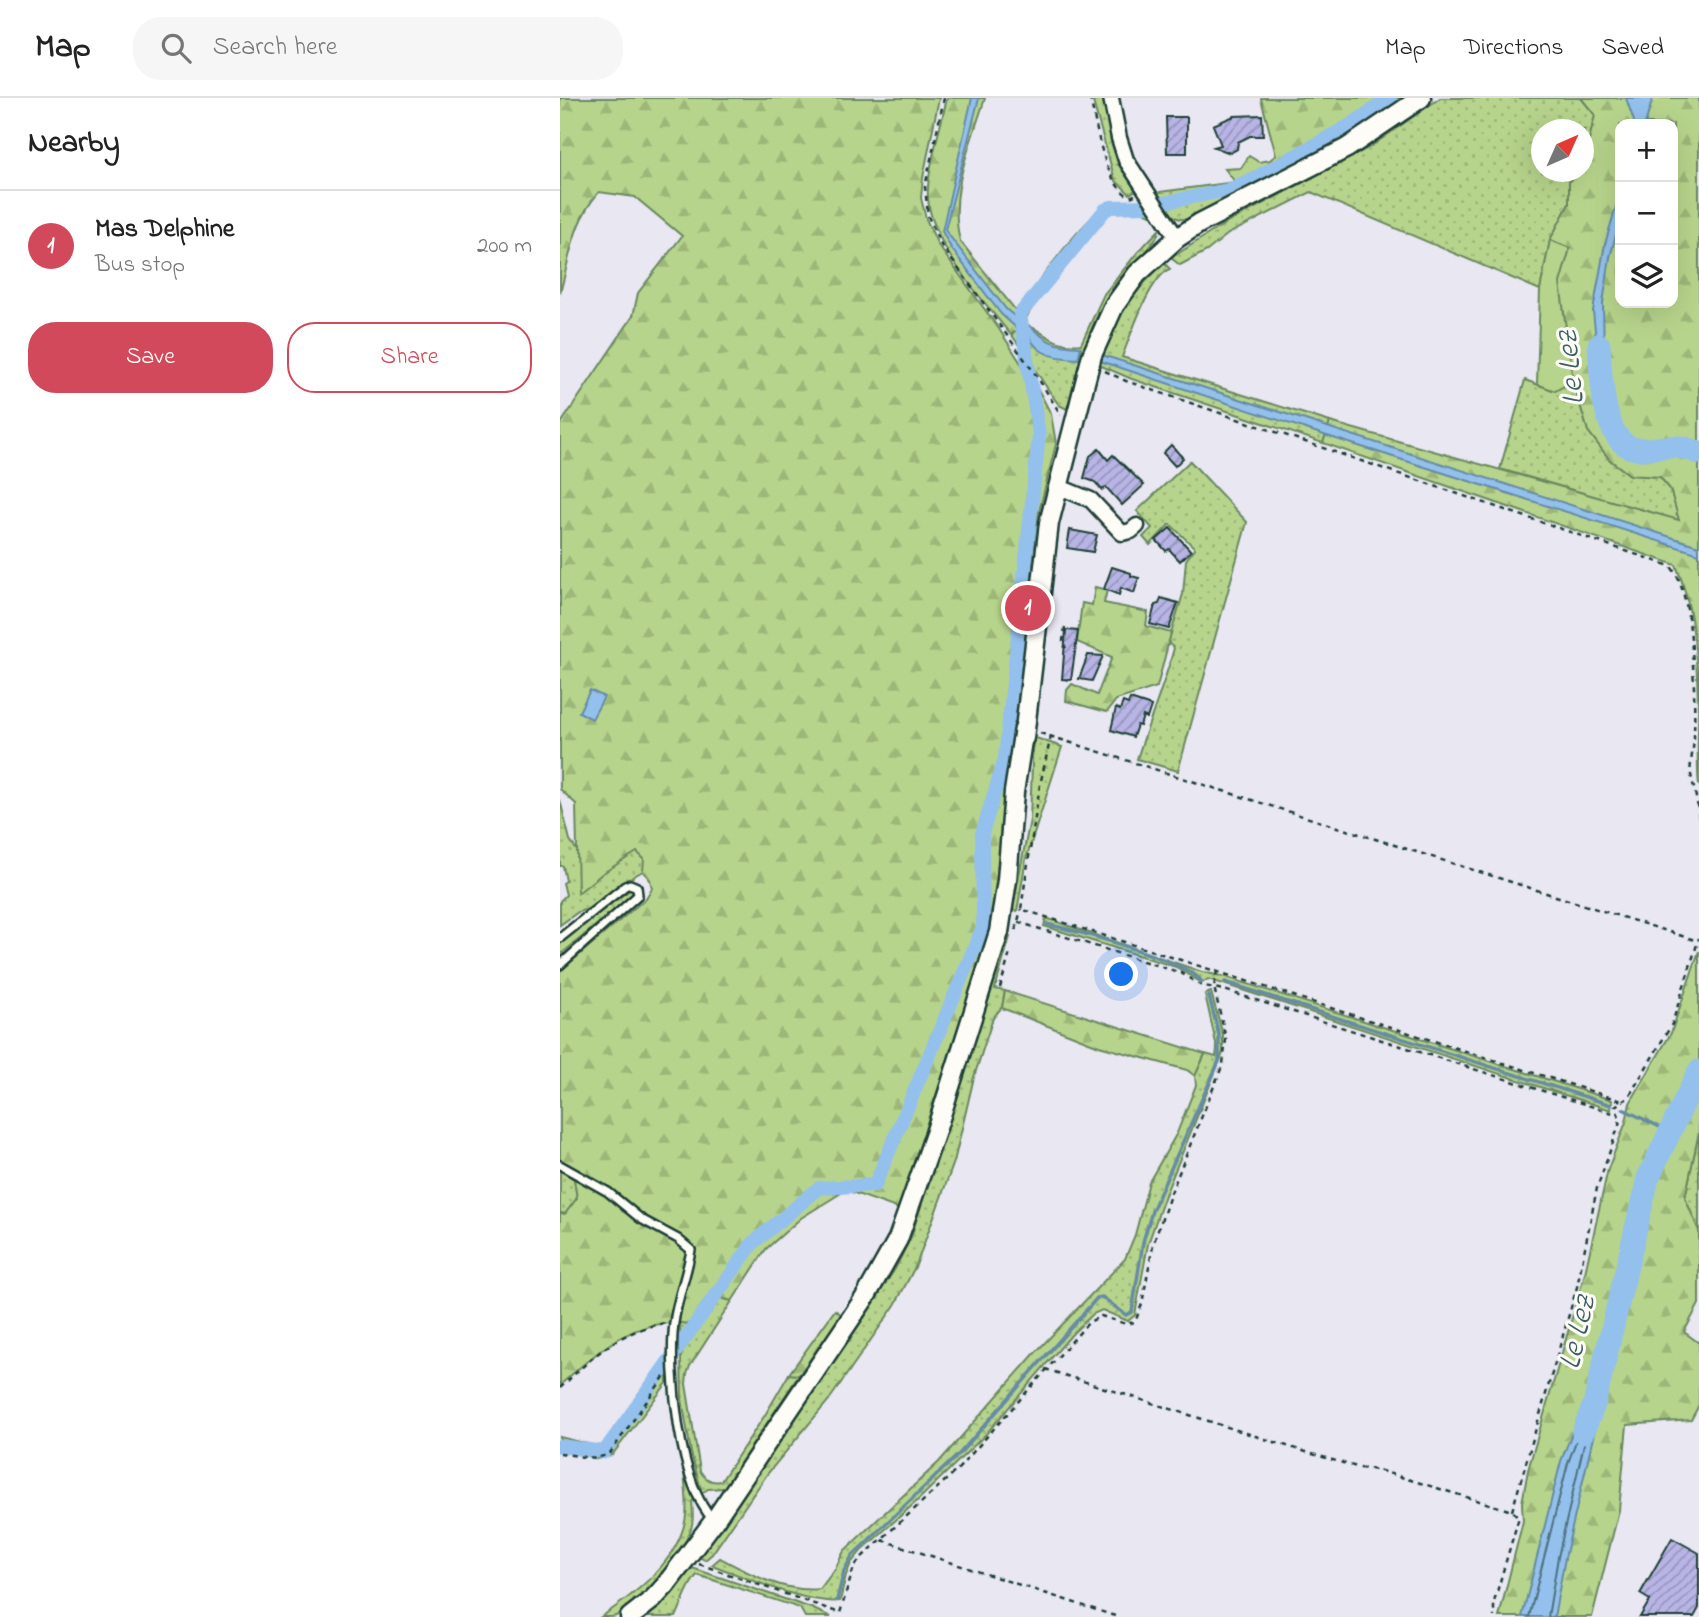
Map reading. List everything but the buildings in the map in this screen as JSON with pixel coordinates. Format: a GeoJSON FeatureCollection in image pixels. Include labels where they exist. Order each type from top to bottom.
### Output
{"type":"FeatureCollection","features":[{"type":"Feature","properties":{"kind":"street"},"geometry":{"type":"LineString","coordinates":[[1111,98],[1121,149],[1177,238]]}},
{"type":"Feature","properties":{"kind":"street"},"geometry":{"type":"LineString","coordinates":[[630,1617],[653,1599],[714,1521],[866,1296],[898,1239],[935,1134],[997,940],[1007,880],[1012,806],[1024,728],[1044,552],[1057,486],[1097,340],[1125,289],[1146,264],[1177,238],[1200,223],[1347,148],[1421,98]]}},
{"type":"Feature","properties":{"kind":"street"},"geometry":{"type":"LineString","coordinates":[[1057,486],[1091,500],[1122,533],[1137,526]]}},
{"type":"Feature","properties":{"kind":"lane"},"geometry":{"type":"LineString","coordinates":[[560,938],[625,886],[631,884],[637,887],[639,891],[635,898],[560,965]]}},
{"type":"Feature","properties":{"kind":"lane"},"geometry":{"type":"LineString","coordinates":[[560,1165],[608,1192],[641,1219],[691,1250],[674,1321],[673,1394],[698,1495],[714,1521]]}},
{"type":"Feature","properties":{"kind":"path"},"geometry":{"type":"LineString","coordinates":[[944,98],[925,187],[928,216],[941,245],[1036,374],[1057,410],[1064,419],[1073,423]]}},
{"type":"Feature","properties":{"kind":"path"},"geometry":{"type":"LineString","coordinates":[[1090,98],[1114,184],[1130,197],[1145,191]]}},
{"type":"Feature","properties":{"kind":"path"},"geometry":{"type":"LineString","coordinates":[[1088,367],[1670,566],[1685,598],[1688,618],[1694,710],[1691,775],[1699,818]]}},
{"type":"Feature","properties":{"kind":"path"},"geometry":{"type":"LineString","coordinates":[[1065,627],[1063,641],[1066,648]]}},
{"type":"Feature","properties":{"kind":"path"},"geometry":{"type":"LineString","coordinates":[[1024,728],[1698,939],[1672,1024],[1628,1098],[1615,1106],[1619,1125],[1597,1188],[1577,1287],[1512,1511]]}},
{"type":"Feature","properties":{"kind":"path"},"geometry":{"type":"LineString","coordinates":[[1051,736],[1040,785],[1021,909],[1622,1101]]}},
{"type":"Feature","properties":{"kind":"path"},"geometry":{"type":"LineString","coordinates":[[1018,922],[1181,973],[1199,985],[1214,987],[1619,1115]]}},
{"type":"Feature","properties":{"kind":"path"},"geometry":{"type":"LineString","coordinates":[[686,1559],[840,1615],[854,1567],[958,1469],[1045,1369],[1096,1317],[1130,1324],[1138,1317],[1153,1245],[1170,1195],[1223,1064],[1226,1039],[1214,987],[1217,971]]}},
{"type":"Feature","properties":{"kind":"path"},"geometry":{"type":"LineString","coordinates":[[560,1388],[604,1346],[643,1327],[674,1321]]}},
{"type":"Feature","properties":{"kind":"path"},"geometry":{"type":"LineString","coordinates":[[560,1452],[596,1458],[610,1453],[672,1366]]}},
{"type":"Feature","properties":{"kind":"path"},"geometry":{"type":"LineString","coordinates":[[1045,1369],[1309,1453],[1360,1468],[1378,1470],[1512,1511],[1519,1517],[1494,1602],[1493,1617]]}},
{"type":"Feature","properties":{"kind":"path"},"geometry":{"type":"LineString","coordinates":[[880,1540],[1118,1617]]}},
{"type":"Feature","properties":{"kind":"green space"},"geometry":{"type":"Polygon","coordinates":[[[560,98],[939,98],[923,178],[921,198],[926,219],[938,245],[999,329],[1040,393],[1051,414],[1056,444],[1037,520],[994,905],[976,973],[899,1209],[846,1190],[801,1218],[766,1249],[732,1301],[717,1297],[706,1299],[689,1324],[652,1325],[618,1339],[588,1360],[560,1385],[560,1213],[565,1214],[577,1198],[574,1179],[578,1173],[560,1161],[560,971],[646,898],[652,888],[643,871],[644,859],[637,852],[603,873],[578,893],[576,804],[560,789],[560,425],[633,316],[638,293],[682,236],[635,197],[599,192],[578,227],[560,293],[560,98]]]}},
{"type":"Feature","properties":{"kind":"green space"},"geometry":{"type":"Polygon","coordinates":[[[947,98],[947,241],[1016,329],[1028,337],[1034,328],[1062,343],[1081,344],[1104,294],[1159,230],[1148,250],[1116,283],[1099,312],[1080,360],[1067,409],[1059,405],[1011,334],[957,266],[936,228],[928,187],[947,98]]]}},
{"type":"Feature","properties":{"kind":"green space"},"geometry":{"type":"Polygon","coordinates":[[[947,98],[985,98],[963,168],[957,223],[960,241],[1025,322],[1011,335],[957,266],[935,227],[929,207],[931,165],[947,98]]]}},
{"type":"Feature","properties":{"kind":"green space"},"geometry":{"type":"Polygon","coordinates":[[[1092,98],[1106,98],[1123,167],[1137,189],[1130,194],[1115,180],[1092,98]]]}},
{"type":"Feature","properties":{"kind":"green space"},"geometry":{"type":"Polygon","coordinates":[[[1262,98],[1395,98],[1320,148],[1242,191],[1225,169],[1241,168],[1249,156],[1259,162],[1270,160],[1276,155],[1262,98]]]}},
{"type":"Feature","properties":{"kind":"green space"},"geometry":{"type":"Polygon","coordinates":[[[1274,98],[1409,98],[1335,147],[1244,194],[1187,219],[1177,218],[1169,212],[1157,196],[1160,192],[1235,182],[1241,190],[1293,165],[1274,98]]]}},
{"type":"Feature","properties":{"kind":"green space"},"geometry":{"type":"Polygon","coordinates":[[[1440,98],[1581,98],[1595,115],[1594,119],[1531,119],[1531,182],[1569,182],[1569,204],[1550,240],[1540,290],[1311,192],[1228,234],[1207,251],[1180,265],[1171,258],[1221,226],[1370,147],[1440,98]]]}},
{"type":"Feature","properties":{"kind":"green space"},"geometry":{"type":"Polygon","coordinates":[[[1581,98],[1699,98],[1699,786],[1695,651],[1691,616],[1676,565],[1323,443],[1330,422],[1679,520],[1670,489],[1660,477],[1630,475],[1610,460],[1588,431],[1573,381],[1559,283],[1570,248],[1550,240],[1569,204],[1569,182],[1594,182],[1595,115],[1581,98]]]}},
{"type":"Feature","properties":{"kind":"green space"},"geometry":{"type":"Polygon","coordinates":[[[1114,202],[1146,203],[1151,213],[1150,215],[1134,209],[1123,209],[1106,213],[1026,318],[1018,309],[1050,266],[1090,219],[1114,202]]]}},
{"type":"Feature","properties":{"kind":"green space"},"geometry":{"type":"Polygon","coordinates":[[[1550,240],[1570,248],[1560,283],[1573,381],[1555,391],[1537,384],[1540,290],[1550,240]]]}},
{"type":"Feature","properties":{"kind":"green space"},"geometry":{"type":"Polygon","coordinates":[[[1164,263],[1170,269],[1162,274],[1148,295],[1122,357],[1330,422],[1323,443],[1132,379],[1099,365],[1110,333],[1121,313],[1164,263]]]}},
{"type":"Feature","properties":{"kind":"green space"},"geometry":{"type":"Polygon","coordinates":[[[1525,380],[1555,391],[1573,381],[1588,431],[1610,460],[1630,475],[1660,477],[1670,489],[1680,521],[1500,469],[1525,380]]]}},
{"type":"Feature","properties":{"kind":"green space"},"geometry":{"type":"Polygon","coordinates":[[[1190,461],[1247,522],[1178,771],[1137,759],[1174,648],[1168,643],[1183,594],[1186,560],[1195,548],[1170,524],[1150,545],[1143,537],[1152,528],[1137,511],[1190,461]]]}},
{"type":"Feature","properties":{"kind":"green space"},"geometry":{"type":"Polygon","coordinates":[[[1095,587],[1107,590],[1104,603],[1148,612],[1146,626],[1171,633],[1157,687],[1116,700],[1107,712],[1066,701],[1067,690],[1072,684],[1097,695],[1112,657],[1077,642],[1082,603],[1092,605],[1095,587]]]}},
{"type":"Feature","properties":{"kind":"green space"},"geometry":{"type":"Polygon","coordinates":[[[1033,737],[1062,747],[1026,859],[1017,911],[1012,910],[1030,820],[1033,737]]]}},
{"type":"Feature","properties":{"kind":"green space"},"geometry":{"type":"Polygon","coordinates":[[[560,800],[570,840],[584,861],[636,848],[651,853],[651,872],[643,871],[634,876],[594,907],[578,912],[560,925],[560,901],[566,895],[563,883],[566,881],[563,866],[560,866],[560,800]]]}},
{"type":"Feature","properties":{"kind":"green space"},"geometry":{"type":"Polygon","coordinates":[[[628,891],[632,891],[633,895],[560,955],[560,942],[628,891]]]}},
{"type":"Feature","properties":{"kind":"green space"},"geometry":{"type":"Polygon","coordinates":[[[1046,918],[1202,972],[1226,977],[1612,1100],[1611,1110],[1208,979],[1202,983],[1176,967],[1044,926],[1046,918]]]}},
{"type":"Feature","properties":{"kind":"green space"},"geometry":{"type":"Polygon","coordinates":[[[1007,935],[1010,937],[995,989],[1005,991],[1002,1007],[993,1018],[974,1077],[954,1162],[916,1265],[895,1305],[829,1400],[768,1473],[712,1554],[705,1560],[699,1557],[873,1303],[895,1269],[911,1237],[1007,935]]]}},
{"type":"Feature","properties":{"kind":"green space"},"geometry":{"type":"Polygon","coordinates":[[[1699,951],[1699,1132],[1685,1198],[1699,1231],[1699,1304],[1684,1332],[1699,1343],[1699,1405],[1691,1420],[1627,1425],[1619,1510],[1592,1617],[1499,1617],[1523,1521],[1522,1503],[1528,1470],[1585,1273],[1608,1169],[1626,1122],[1630,1103],[1671,1033],[1699,951]]]}},
{"type":"Feature","properties":{"kind":"green space"},"geometry":{"type":"Polygon","coordinates":[[[1005,991],[1205,1054],[1195,1076],[1187,1070],[1099,1046],[1002,1008],[1005,991]]]}},
{"type":"Feature","properties":{"kind":"green space"},"geometry":{"type":"Polygon","coordinates":[[[1211,992],[1223,1035],[1223,1053],[1148,1244],[1135,1315],[1128,1321],[1102,1310],[1093,1314],[1073,1333],[986,1434],[861,1551],[851,1563],[840,1601],[794,1595],[712,1565],[720,1558],[781,1585],[820,1589],[844,1551],[939,1462],[1036,1352],[1125,1259],[1135,1235],[1149,1182],[1177,1133],[1196,1085],[1195,1076],[1205,1054],[1216,1057],[1217,1048],[1205,994],[1211,992]]]}},
{"type":"Feature","properties":{"kind":"green space"},"geometry":{"type":"Polygon","coordinates":[[[1699,1132],[1699,1231],[1685,1198],[1699,1132]]]}},
{"type":"Feature","properties":{"kind":"green space"},"geometry":{"type":"Polygon","coordinates":[[[560,1169],[574,1179],[577,1198],[565,1214],[560,1213],[560,1169]]]}},
{"type":"Feature","properties":{"kind":"green space"},"geometry":{"type":"Polygon","coordinates":[[[717,1297],[732,1301],[690,1366],[686,1384],[700,1471],[704,1476],[712,1481],[721,1481],[789,1374],[799,1375],[724,1488],[708,1489],[702,1493],[691,1453],[682,1399],[680,1322],[689,1324],[706,1299],[717,1297]]]}},
{"type":"Feature","properties":{"kind":"green space"},"geometry":{"type":"Polygon","coordinates":[[[835,1310],[842,1315],[799,1375],[789,1374],[835,1310]]]}},
{"type":"Feature","properties":{"kind":"green space"},"geometry":{"type":"Polygon","coordinates":[[[667,1362],[667,1383],[612,1455],[597,1459],[560,1448],[560,1437],[600,1447],[605,1445],[667,1362]]]}},
{"type":"Feature","properties":{"kind":"green space"},"geometry":{"type":"Polygon","coordinates":[[[684,1474],[694,1499],[692,1526],[687,1539],[646,1593],[622,1613],[601,1617],[649,1579],[677,1543],[686,1516],[684,1474]]]}},
{"type":"Feature","properties":{"kind":"green space"},"geometry":{"type":"Polygon","coordinates":[[[692,1568],[831,1617],[805,1617],[800,1608],[697,1575],[687,1590],[676,1617],[647,1617],[661,1605],[692,1568]]]}},
{"type":"Feature","properties":{"kind":"water"},"geometry":{"type":"Polygon","coordinates":[[[972,98],[979,98],[945,230],[1006,309],[1020,321],[1022,333],[1001,314],[951,248],[942,231],[972,98]]]}},
{"type":"Feature","properties":{"kind":"water"},"geometry":{"type":"Polygon","coordinates":[[[1626,98],[1653,98],[1647,119],[1633,119],[1626,98]]]}},
{"type":"Feature","properties":{"kind":"water"},"geometry":{"type":"Polygon","coordinates":[[[1615,210],[1615,238],[1603,303],[1607,374],[1600,377],[1593,311],[1605,244],[1615,210]]]}},
{"type":"Feature","properties":{"kind":"water"},"geometry":{"type":"Polygon","coordinates":[[[1025,322],[1050,341],[1081,347],[1078,359],[1043,352],[1031,341],[1025,322]]]}},
{"type":"Feature","properties":{"kind":"water"},"geometry":{"type":"Polygon","coordinates":[[[1099,354],[1699,546],[1699,554],[1097,360],[1099,354]]]}},
{"type":"Feature","properties":{"kind":"water"},"geometry":{"type":"Polygon","coordinates":[[[590,690],[604,697],[592,719],[579,712],[590,690]]]}},
{"type":"Feature","properties":{"kind":"water"},"geometry":{"type":"Polygon","coordinates":[[[1585,1400],[1600,1407],[1554,1617],[1522,1617],[1561,1461],[1585,1400]]]}},
{"type":"Feature","properties":{"kind":"waterway"},"geometry":{"type":"LineString","coordinates":[[560,1446],[604,1452],[753,1243],[819,1188],[875,1185],[983,927],[982,834],[1005,758],[1039,435],[1020,314],[1105,210],[1111,207],[1147,206],[1228,190],[1349,126],[1390,98]]}},
{"type":"Feature","properties":{"kind":"waterway","name":"Le Lez"},"geometry":{"type":"LineString","coordinates":[[1599,345],[1606,407],[1617,437],[1627,446],[1640,449],[1676,447],[1699,453]]}},
{"type":"Feature","properties":{"kind":"waterway"},"geometry":{"type":"LineString","coordinates":[[1047,924],[1155,956],[1193,974],[1202,982]]}},
{"type":"Feature","properties":{"kind":"waterway"},"geometry":{"type":"LineString","coordinates":[[1225,982],[1611,1105]]}},
{"type":"Feature","properties":{"kind":"waterway"},"geometry":{"type":"LineString","coordinates":[[837,1600],[844,1571],[852,1556],[960,1453],[1097,1298],[1102,1297],[1126,1315],[1132,1312],[1143,1242],[1152,1211],[1219,1061],[1219,1035],[1209,996]]}},
{"type":"Feature","properties":{"kind":"waterway","name":"Le Lez"},"geometry":{"type":"LineString","coordinates":[[1583,1432],[1594,1405],[1648,1178],[1699,1071]]}},
{"type":"Feature","properties":{"kind":"waterway"},"geometry":{"type":"LineString","coordinates":[[1623,1109],[1670,1132]]}},
{"type":"Feature","properties":{"kind":"place","name":"Mas Delphine"},"geometry":{"type":"Point","coordinates":[1028,608]}}]}
